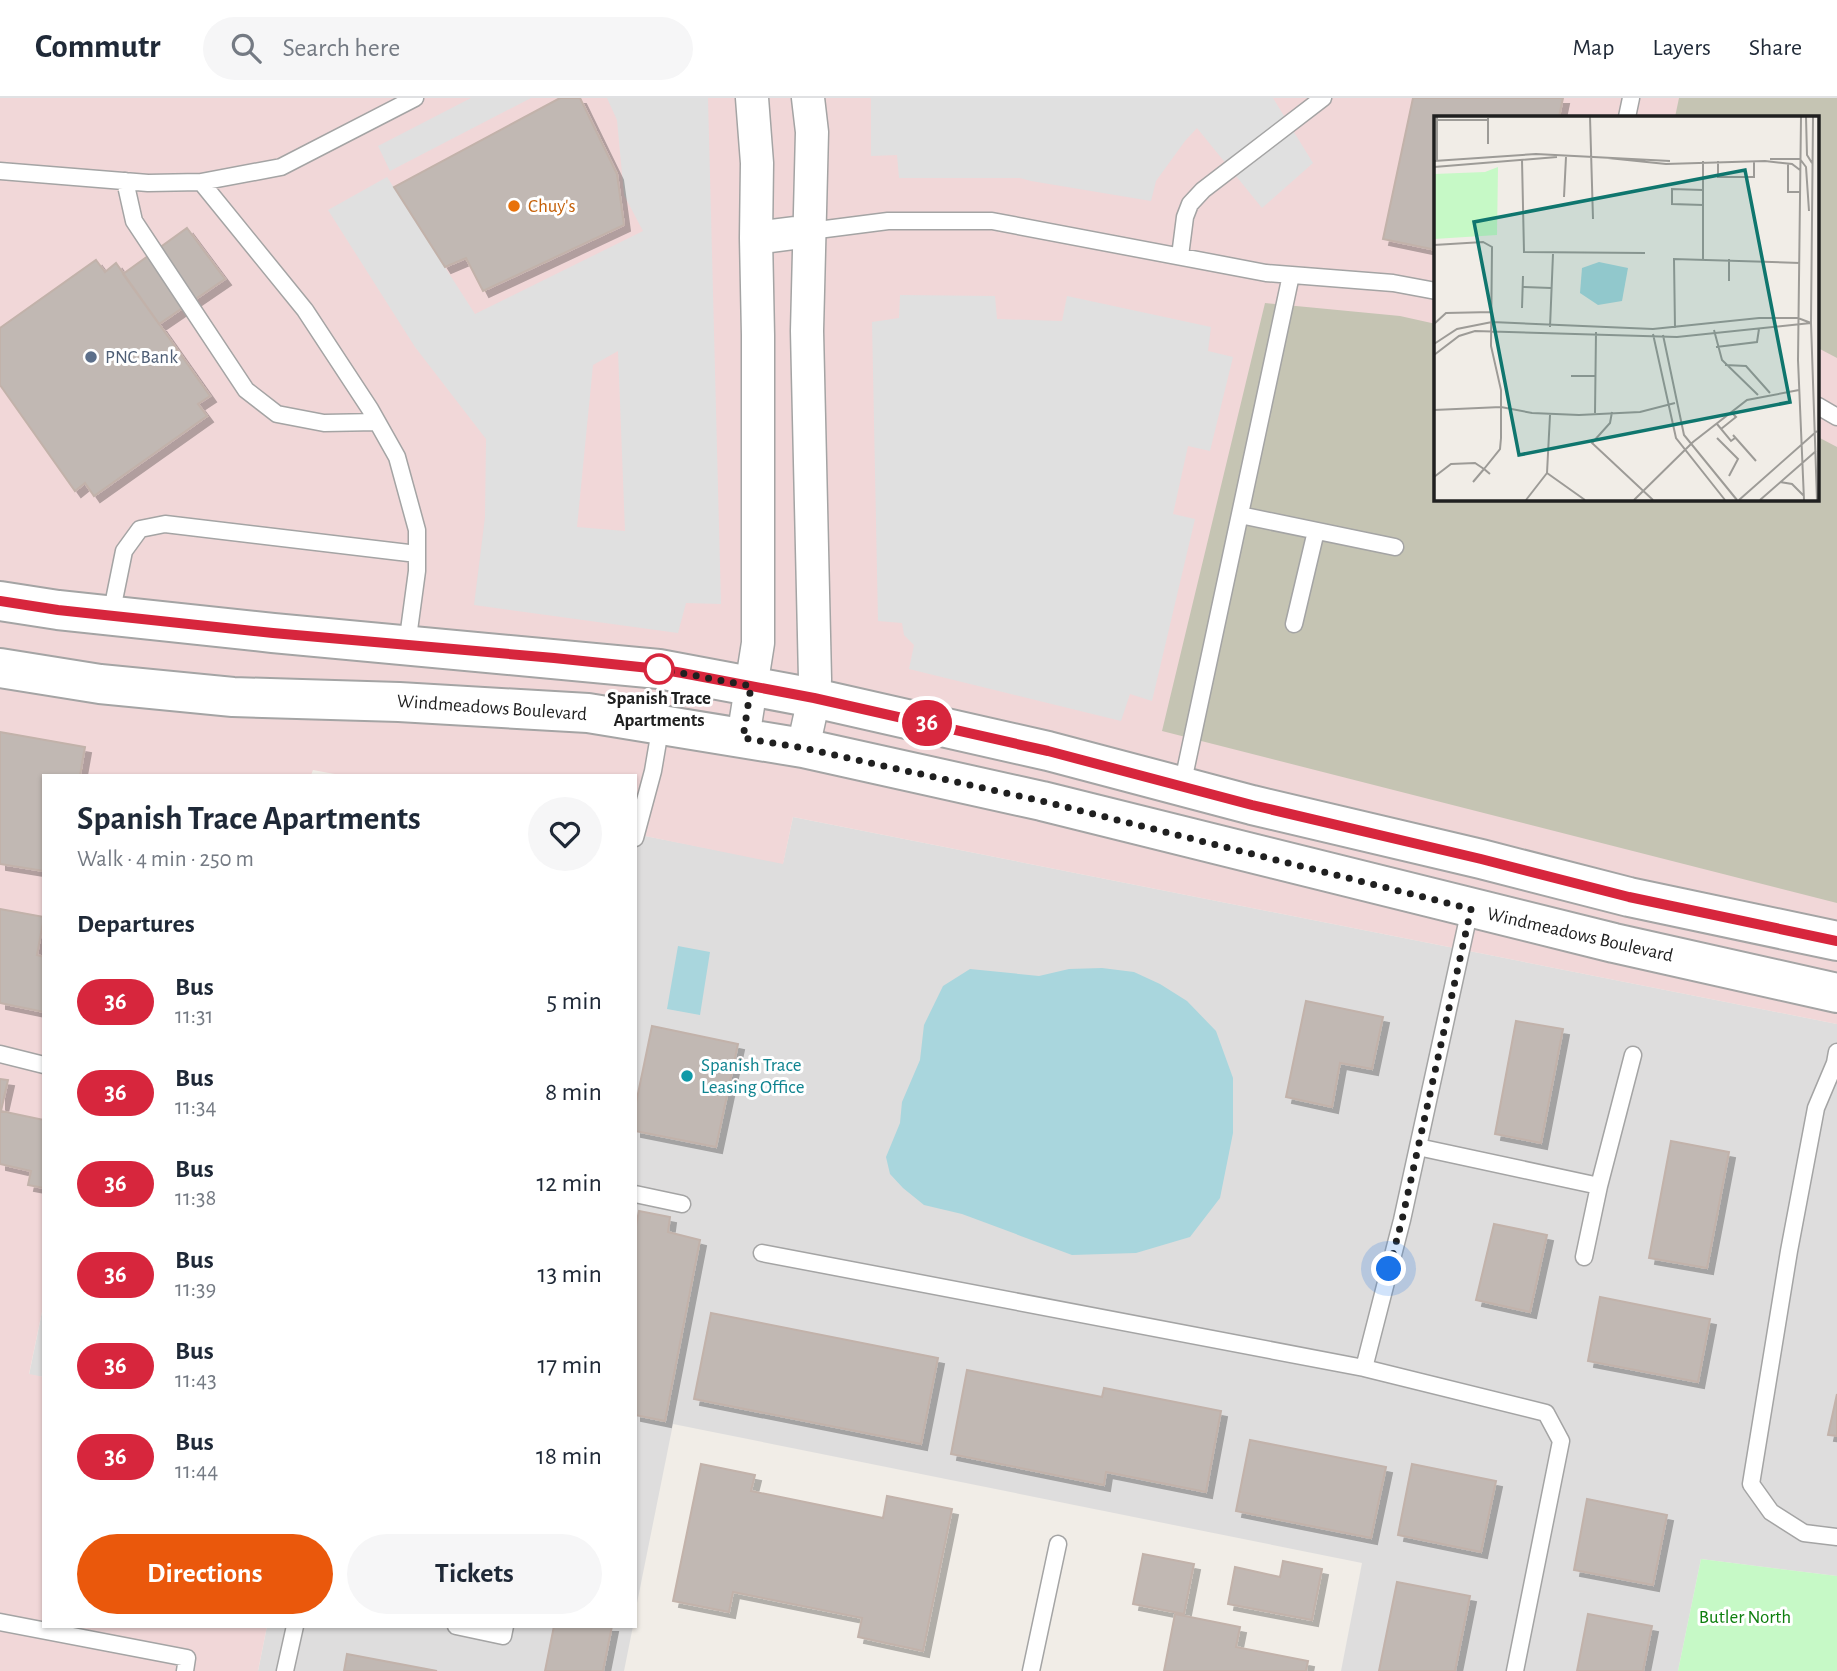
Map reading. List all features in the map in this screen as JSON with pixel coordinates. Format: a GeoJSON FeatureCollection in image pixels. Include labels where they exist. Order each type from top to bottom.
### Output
{"type":"FeatureCollection","features":[{"type":"Feature","properties":{"kind":"street"},"geometry":{"type":"LineString","coordinates":[[743,738],[758,643],[757,163],[752,98]]}},
{"type":"Feature","properties":{"kind":"street"},"geometry":{"type":"LineString","coordinates":[[803,748],[816,678],[807,331],[812,132],[808,98]]}},
{"type":"Feature","properties":{"kind":"street"},"geometry":{"type":"LineString","coordinates":[[756,237],[810,231]]}},
{"type":"Feature","properties":{"kind":"street"},"geometry":{"type":"LineString","coordinates":[[0,601],[58,610],[273,633],[659,669],[751,686],[1048,751],[1252,805],[1629,897],[1837,941]]}},
{"type":"Feature","properties":{"kind":"street"},"geometry":{"type":"LineString","coordinates":[[399,702],[407,645]]}},
{"type":"Feature","properties":{"kind":"street","name":"Windmeadows Boulevard"},"geometry":{"type":"LineString","coordinates":[[0,668],[100,684],[233,696],[588,713],[803,748],[1042,801],[1471,909],[1837,993]]}},
{"type":"Feature","properties":{"kind":"street"},"geometry":{"type":"LineString","coordinates":[[1172,834],[1182,786]]}},
{"type":"Feature","properties":{"kind":"street"},"geometry":{"type":"LineString","coordinates":[[1471,909],[1481,859]]}},
{"type":"Feature","properties":{"kind":"lane"},"geometry":{"type":"LineString","coordinates":[[0,171],[148,183],[201,182],[281,167],[395,103],[415,98]]}},
{"type":"Feature","properties":{"kind":"lane"},"geometry":{"type":"LineString","coordinates":[[1180,256],[1185,218],[1191,204],[1203,190],[1323,98]]}},
{"type":"Feature","properties":{"kind":"lane"},"geometry":{"type":"LineString","coordinates":[[1627,116],[1631,98]]}},
{"type":"Feature","properties":{"kind":"lane"},"geometry":{"type":"LineString","coordinates":[[125,181],[134,221],[246,390],[277,414],[324,424],[377,422]]}},
{"type":"Feature","properties":{"kind":"lane"},"geometry":{"type":"LineString","coordinates":[[201,182],[305,310],[397,457],[417,530],[417,571],[407,645]]}},
{"type":"Feature","properties":{"kind":"lane"},"geometry":{"type":"LineString","coordinates":[[810,231],[888,221],[992,220],[1266,273],[1393,283],[1434,291]]}},
{"type":"Feature","properties":{"kind":"lane"},"geometry":{"type":"LineString","coordinates":[[1182,786],[1291,275]]}},
{"type":"Feature","properties":{"kind":"lane"},"geometry":{"type":"LineString","coordinates":[[1820,407],[1837,417]]}},
{"type":"Feature","properties":{"kind":"lane"},"geometry":{"type":"LineString","coordinates":[[1240,515],[1395,547]]}},
{"type":"Feature","properties":{"kind":"lane"},"geometry":{"type":"LineString","coordinates":[[111,616],[124,551],[140,529],[165,524],[417,554]]}},
{"type":"Feature","properties":{"kind":"lane"},"geometry":{"type":"LineString","coordinates":[[1294,624],[1316,531]]}},
{"type":"Feature","properties":{"kind":"lane"},"geometry":{"type":"LineString","coordinates":[[637,831],[653,771],[661,724]]}},
{"type":"Feature","properties":{"kind":"lane"},"geometry":{"type":"LineString","coordinates":[[1364,1368],[1402,1220],[1471,909]]}},
{"type":"Feature","properties":{"kind":"lane"},"geometry":{"type":"LineString","coordinates":[[0,1054],[42,1064]]}},
{"type":"Feature","properties":{"kind":"lane"},"geometry":{"type":"LineString","coordinates":[[1584,1257],[1599,1186],[1633,1055]]}},
{"type":"Feature","properties":{"kind":"lane"},"geometry":{"type":"LineString","coordinates":[[1836,1059],[1816,1108],[1789,1251],[1751,1485],[1771,1512],[1804,1533],[1837,1537]]}},
{"type":"Feature","properties":{"kind":"lane"},"geometry":{"type":"LineString","coordinates":[[1418,1147],[1599,1186]]}},
{"type":"Feature","properties":{"kind":"lane"},"geometry":{"type":"LineString","coordinates":[[637,1194],[682,1204]]}},
{"type":"Feature","properties":{"kind":"lane"},"geometry":{"type":"LineString","coordinates":[[762,1253],[1364,1368],[1546,1413],[1561,1441],[1515,1671]]}},
{"type":"Feature","properties":{"kind":"lane"},"geometry":{"type":"LineString","coordinates":[[1031,1671],[1058,1544]]}},
{"type":"Feature","properties":{"kind":"lane"},"geometry":{"type":"LineString","coordinates":[[0,1622],[187,1658],[185,1671]]}},
{"type":"Feature","properties":{"kind":"lane"},"geometry":{"type":"LineString","coordinates":[[285,1671],[295,1628]]}},
{"type":"Feature","properties":{"kind":"lane"},"geometry":{"type":"LineString","coordinates":[[465,1628],[503,1636],[505,1628]]}},
{"type":"Feature","properties":{"kind":"shaded area"},"geometry":{"type":"Polygon","coordinates":[[[0,98],[1837,98],[1837,1024],[793,817],[783,864],[637,834],[637,774],[335,774],[313,770],[311,774],[42,774],[42,1312],[29,1374],[42,1377],[42,1628],[267,1628],[258,1671],[0,1671],[0,98]]]}},
{"type":"Feature","properties":{"kind":"shaded area"},"geometry":{"type":"Polygon","coordinates":[[[471,98],[531,98],[390,171],[378,146],[471,98]]]}},
{"type":"Feature","properties":{"kind":"shaded area"},"geometry":{"type":"Polygon","coordinates":[[[607,98],[708,98],[721,604],[686,603],[678,633],[474,605],[485,517],[486,439],[415,347],[328,210],[387,177],[475,314],[643,231],[624,195],[617,120],[607,98]],[[618,351],[593,365],[577,527],[625,531],[618,351]]]}},
{"type":"Feature","properties":{"kind":"shaded area"},"geometry":{"type":"Polygon","coordinates":[[[871,98],[1273,98],[1313,163],[1262,208],[1197,128],[1156,181],[1151,201],[1020,178],[899,178],[897,155],[871,156],[871,98]]]}},
{"type":"Feature","properties":{"kind":"shaded area"},"geometry":{"type":"Polygon","coordinates":[[[1679,98],[1837,98],[1837,358],[1820,349],[1820,116],[1675,116],[1679,98]]]}},
{"type":"Feature","properties":{"kind":"shaded area"},"geometry":{"type":"Polygon","coordinates":[[[900,295],[995,296],[997,319],[1062,321],[1067,296],[1211,327],[1208,351],[1233,357],[1210,451],[1188,446],[1173,514],[1195,519],[1152,701],[1130,694],[1121,721],[909,669],[914,645],[904,635],[902,623],[878,621],[872,322],[899,318],[900,295]]]}},
{"type":"Feature","properties":{"kind":"shaded area"},"geometry":{"type":"Polygon","coordinates":[[[1265,303],[1400,316],[1434,324],[1434,500],[1820,500],[1820,438],[1837,447],[1837,903],[1162,731],[1265,303]]]}},
{"type":"Feature","properties":{"kind":"shaded area"},"geometry":{"type":"Polygon","coordinates":[[[793,817],[1837,1024],[1837,1576],[1701,1559],[1678,1671],[1341,1671],[1362,1563],[673,1424],[637,1603],[637,834],[783,863],[793,817]]]}},
{"type":"Feature","properties":{"kind":"shaded area"},"geometry":{"type":"Polygon","coordinates":[[[42,1312],[42,1377],[29,1375],[42,1312]]]}},
{"type":"Feature","properties":{"kind":"shaded area"},"geometry":{"type":"Polygon","coordinates":[[[267,1628],[633,1628],[624,1671],[258,1671],[267,1628]]]}},
{"type":"Feature","properties":{"kind":"green space","name":"Butler North"},"geometry":{"type":"Polygon","coordinates":[[[1701,1559],[1837,1576],[1837,1671],[1678,1671],[1701,1559]]]}},
{"type":"Feature","properties":{"kind":"water"},"geometry":{"type":"Polygon","coordinates":[[[678,946],[710,952],[700,1015],[667,1009],[678,946]]]}},
{"type":"Feature","properties":{"kind":"water"},"geometry":{"type":"Polygon","coordinates":[[[1102,968],[1134,972],[1187,1001],[1216,1031],[1233,1078],[1233,1133],[1220,1198],[1190,1237],[1136,1253],[1072,1255],[962,1214],[924,1205],[903,1188],[890,1174],[886,1157],[900,1123],[902,1102],[920,1060],[924,1025],[943,986],[970,969],[1039,976],[1069,969],[1102,968]]]}},
{"type":"Feature","properties":{"kind":"building","name":"Chuy's"},"geometry":{"type":"Polygon","coordinates":[[[560,98],[580,98],[617,174],[624,225],[483,291],[466,258],[445,267],[394,187],[560,98]]]}},
{"type":"Feature","properties":{"kind":"building"},"geometry":{"type":"Polygon","coordinates":[[[1413,98],[1563,98],[1559,116],[1434,116],[1434,250],[1383,239],[1413,98]]]}},
{"type":"Feature","properties":{"kind":"building"},"geometry":{"type":"Polygon","coordinates":[[[187,228],[225,279],[159,324],[123,274],[187,228]]]}},
{"type":"Feature","properties":{"kind":"building","name":"PNC Bank"},"geometry":{"type":"Polygon","coordinates":[[[96,260],[105,272],[116,263],[210,396],[198,404],[207,416],[94,496],[85,483],[75,491],[0,385],[0,328],[96,260]]]}},
{"type":"Feature","properties":{"kind":"building"},"geometry":{"type":"Polygon","coordinates":[[[0,732],[85,747],[80,774],[42,774],[42,871],[0,864],[0,732]]]}},
{"type":"Feature","properties":{"kind":"building"},"geometry":{"type":"Polygon","coordinates":[[[0,909],[42,917],[37,955],[42,956],[42,1012],[0,1003],[0,909]]]}},
{"type":"Feature","properties":{"kind":"building"},"geometry":{"type":"Polygon","coordinates":[[[1306,1001],[1383,1017],[1372,1069],[1340,1063],[1332,1107],[1286,1097],[1306,1001]]]}},
{"type":"Feature","properties":{"kind":"building"},"geometry":{"type":"Polygon","coordinates":[[[1516,1021],[1563,1029],[1541,1143],[1495,1134],[1516,1021]]]}},
{"type":"Feature","properties":{"kind":"building","name":"Spanish Trace Leasing Office"},"geometry":{"type":"Polygon","coordinates":[[[652,1026],[738,1044],[716,1147],[637,1131],[637,1098],[652,1026]]]}},
{"type":"Feature","properties":{"kind":"building"},"geometry":{"type":"Polygon","coordinates":[[[0,1079],[8,1080],[1,1111],[42,1120],[42,1188],[28,1185],[31,1171],[0,1164],[0,1079]]]}},
{"type":"Feature","properties":{"kind":"building"},"geometry":{"type":"Polygon","coordinates":[[[1671,1141],[1729,1152],[1707,1268],[1649,1258],[1671,1141]]]}},
{"type":"Feature","properties":{"kind":"building"},"geometry":{"type":"Polygon","coordinates":[[[639,1211],[670,1217],[668,1232],[700,1240],[665,1421],[637,1415],[639,1211]]]}},
{"type":"Feature","properties":{"kind":"building"},"geometry":{"type":"Polygon","coordinates":[[[1494,1224],[1547,1235],[1530,1312],[1476,1300],[1494,1224]]]}},
{"type":"Feature","properties":{"kind":"building"},"geometry":{"type":"Polygon","coordinates":[[[1600,1297],[1710,1319],[1698,1382],[1588,1361],[1600,1297]]]}},
{"type":"Feature","properties":{"kind":"building"},"geometry":{"type":"Polygon","coordinates":[[[711,1313],[938,1358],[921,1444],[694,1399],[711,1313]]]}},
{"type":"Feature","properties":{"kind":"building"},"geometry":{"type":"Polygon","coordinates":[[[967,1370],[1102,1397],[1104,1388],[1221,1411],[1206,1492],[1106,1472],[1104,1485],[951,1454],[967,1370]]]}},
{"type":"Feature","properties":{"kind":"building"},"geometry":{"type":"Polygon","coordinates":[[[1837,1394],[1837,1436],[1828,1435],[1837,1394]]]}},
{"type":"Feature","properties":{"kind":"building"},"geometry":{"type":"Polygon","coordinates":[[[1250,1440],[1386,1467],[1371,1538],[1236,1511],[1250,1440]]]}},
{"type":"Feature","properties":{"kind":"building"},"geometry":{"type":"Polygon","coordinates":[[[701,1464],[755,1475],[751,1491],[883,1518],[887,1496],[952,1509],[923,1651],[858,1637],[862,1618],[733,1592],[729,1612],[673,1601],[701,1464]]]}},
{"type":"Feature","properties":{"kind":"building"},"geometry":{"type":"Polygon","coordinates":[[[1412,1464],[1496,1481],[1481,1552],[1398,1535],[1412,1464]]]}},
{"type":"Feature","properties":{"kind":"building"},"geometry":{"type":"Polygon","coordinates":[[[1587,1499],[1667,1515],[1653,1585],[1574,1570],[1587,1499]]]}},
{"type":"Feature","properties":{"kind":"building"},"geometry":{"type":"Polygon","coordinates":[[[1143,1554],[1194,1564],[1184,1614],[1133,1604],[1143,1554]]]}},
{"type":"Feature","properties":{"kind":"building"},"geometry":{"type":"Polygon","coordinates":[[[1283,1561],[1322,1569],[1312,1620],[1228,1604],[1235,1567],[1280,1577],[1283,1561]]]}},
{"type":"Feature","properties":{"kind":"building"},"geometry":{"type":"Polygon","coordinates":[[[1397,1582],[1470,1596],[1455,1671],[1379,1671],[1397,1582]]]}},
{"type":"Feature","properties":{"kind":"building"},"geometry":{"type":"Polygon","coordinates":[[[1175,1614],[1240,1627],[1236,1647],[1308,1661],[1306,1671],[1164,1671],[1175,1614]]]}},
{"type":"Feature","properties":{"kind":"building"},"geometry":{"type":"Polygon","coordinates":[[[1588,1614],[1652,1626],[1643,1671],[1577,1671],[1588,1614]]]}},
{"type":"Feature","properties":{"kind":"building"},"geometry":{"type":"Polygon","coordinates":[[[554,1628],[612,1628],[603,1671],[545,1671],[554,1628]]]}},
{"type":"Feature","properties":{"kind":"building"},"geometry":{"type":"Polygon","coordinates":[[[347,1654],[437,1671],[344,1671],[347,1654]]]}},
{"type":"Feature","properties":{"kind":"bus line","name":"36"},"geometry":{"type":"LineString","coordinates":[[0,601],[58,610],[273,633],[554,658],[682,673],[814,698],[1048,751],[1252,805],[1629,897],[1837,941]]}},
{"type":"Feature","properties":{"kind":"place","name":"Chuy's"},"geometry":{"type":"Point","coordinates":[514,206]}},
{"type":"Feature","properties":{"kind":"place","name":"PNC Bank"},"geometry":{"type":"Point","coordinates":[91,357]}},
{"type":"Feature","properties":{"kind":"place","name":"Spanish Trace Apartments"},"geometry":{"type":"Point","coordinates":[659,669]}},
{"type":"Feature","properties":{"kind":"place","name":"Spanish Trace Leasing Office"},"geometry":{"type":"Point","coordinates":[687,1076]}},
{"type":"Feature","properties":{"kind":"route"},"geometry":{"type":"LineString","coordinates":[[659,669],[751,686],[743,738],[803,748],[1042,801],[1471,909],[1389,1269]]}}]}
